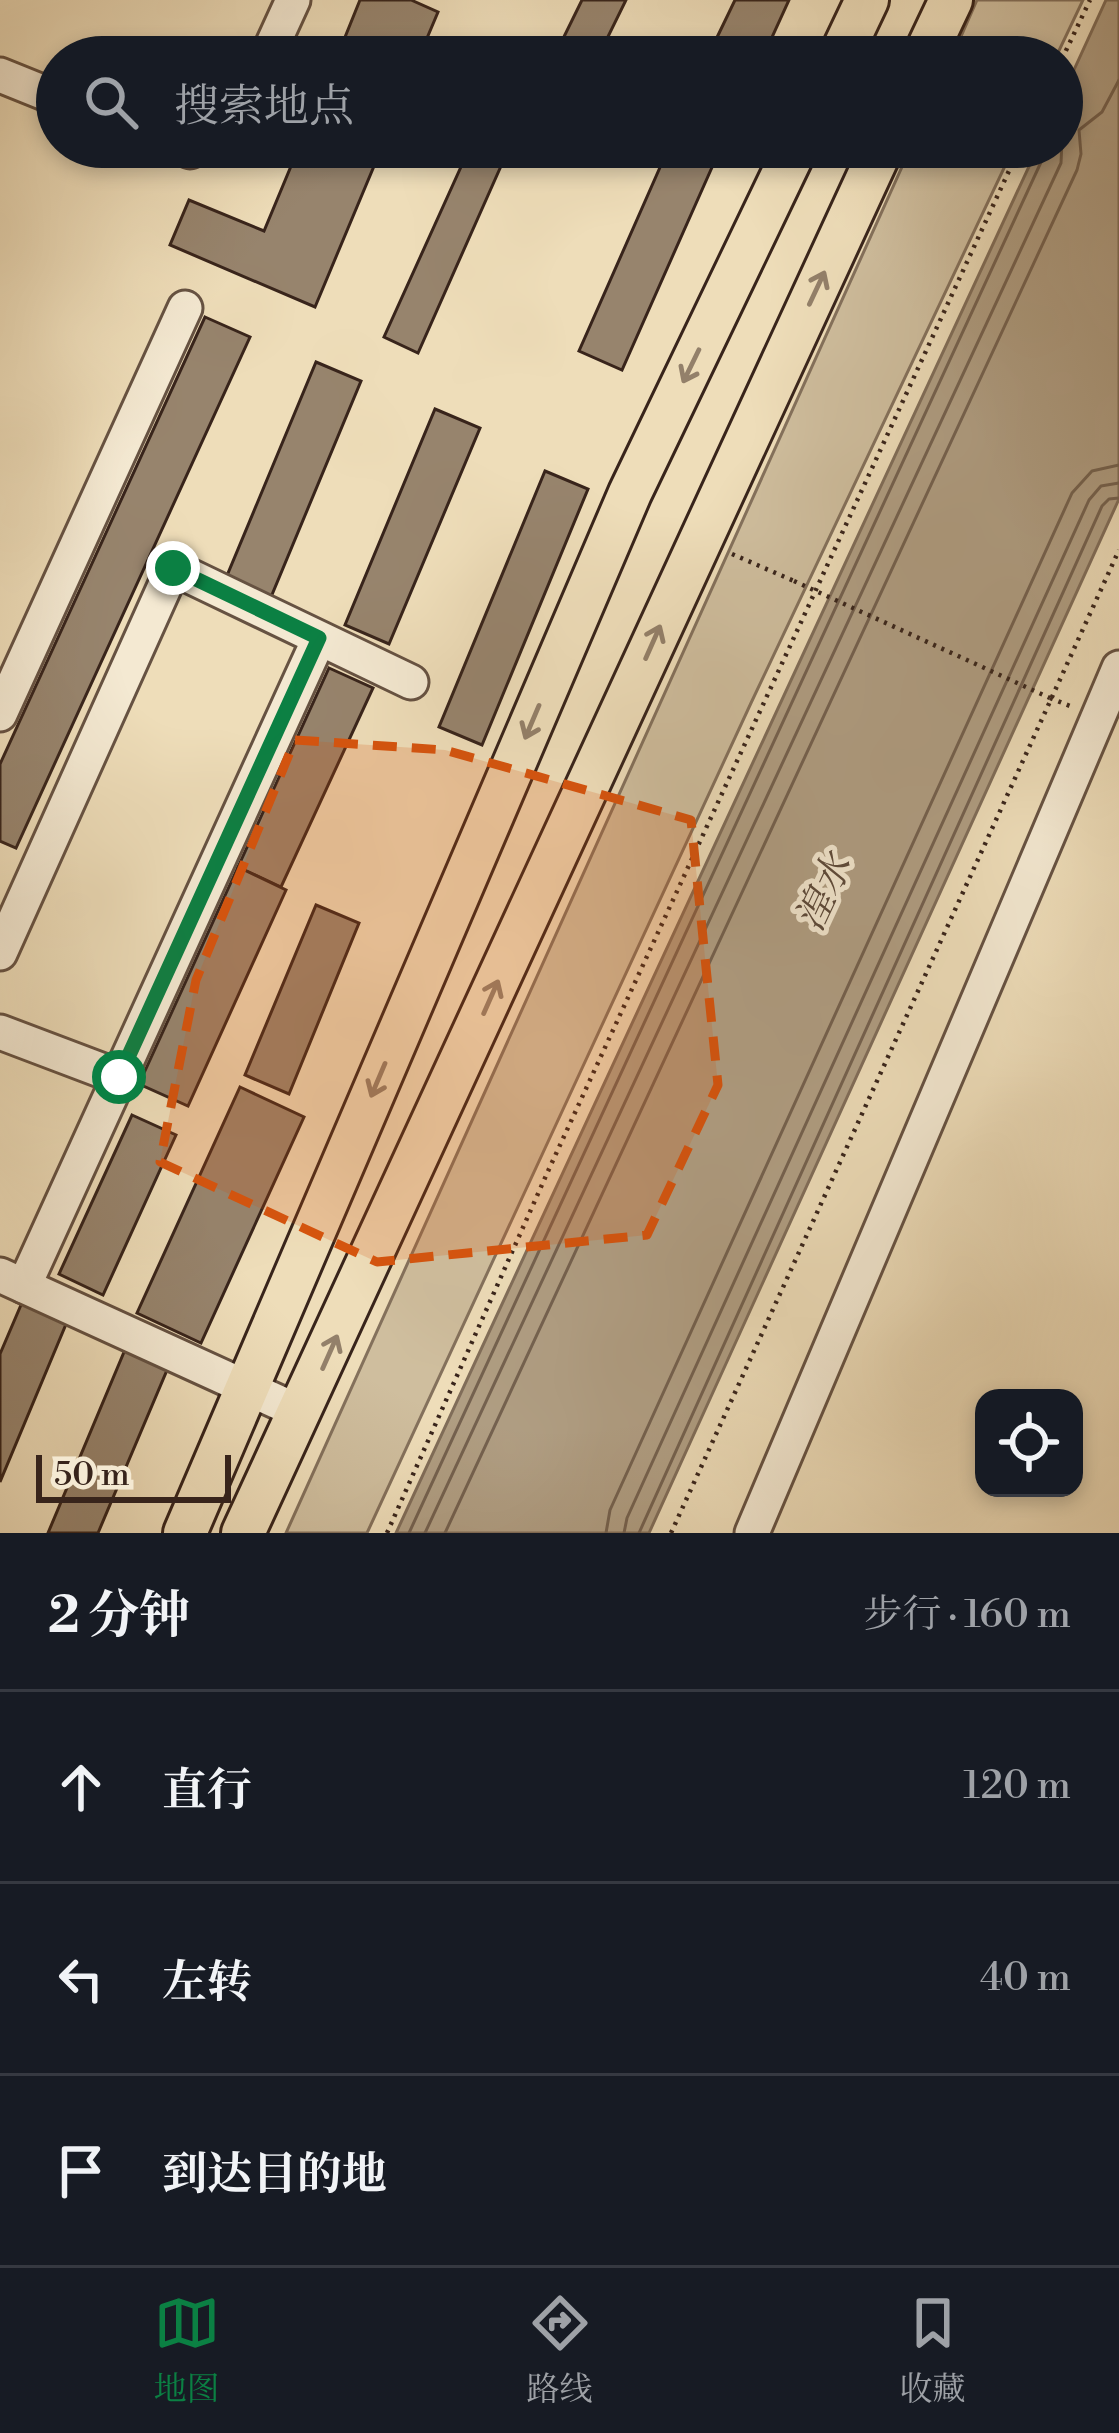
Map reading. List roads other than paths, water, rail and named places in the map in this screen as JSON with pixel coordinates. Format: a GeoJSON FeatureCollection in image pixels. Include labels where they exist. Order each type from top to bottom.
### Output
{"type":"FeatureCollection","features":[{"type":"Feature","properties":{"kind":"main road"},"geometry":{"type":"LineString","coordinates":[[850,36],[867,0]]}},
{"type":"Feature","properties":{"kind":"main road"},"geometry":{"type":"LineString","coordinates":[[934,36],[951,0]]}},
{"type":"Feature","properties":{"kind":"main road"},"geometry":{"type":"LineString","coordinates":[[185,1533],[630,493],[786,168]]}},
{"type":"Feature","properties":{"kind":"main road"},"geometry":{"type":"LineString","coordinates":[[243,1533],[872,168]]}},
{"type":"Feature","properties":{"kind":"street"},"geometry":{"type":"LineString","coordinates":[[277,36],[293,0]]}},
{"type":"Feature","properties":{"kind":"street"},"geometry":{"type":"LineString","coordinates":[[0,75],[36,90]]}},
{"type":"Feature","properties":{"kind":"street"},"geometry":{"type":"LineString","coordinates":[[0,714],[184,308]]}},
{"type":"Feature","properties":{"kind":"street"},"geometry":{"type":"LineString","coordinates":[[0,953],[173,568],[411,682]]}},
{"type":"Feature","properties":{"kind":"street"},"geometry":{"type":"LineString","coordinates":[[302,1413],[12,1281],[119,1077],[319,638]]}},
{"type":"Feature","properties":{"kind":"street"},"geometry":{"type":"LineString","coordinates":[[752,1533],[1119,668]]}},
{"type":"Feature","properties":{"kind":"street"},"geometry":{"type":"LineString","coordinates":[[0,1032],[119,1077]]}},
{"type":"Feature","properties":{"kind":"water","name":"湟水"},"geometry":{"type":"Polygon","coordinates":[[[1106,0],[1119,0],[1119,499],[649,1533],[396,1533],[1028,168],[1083,168],[1083,50],[1106,0]]]}}]}
